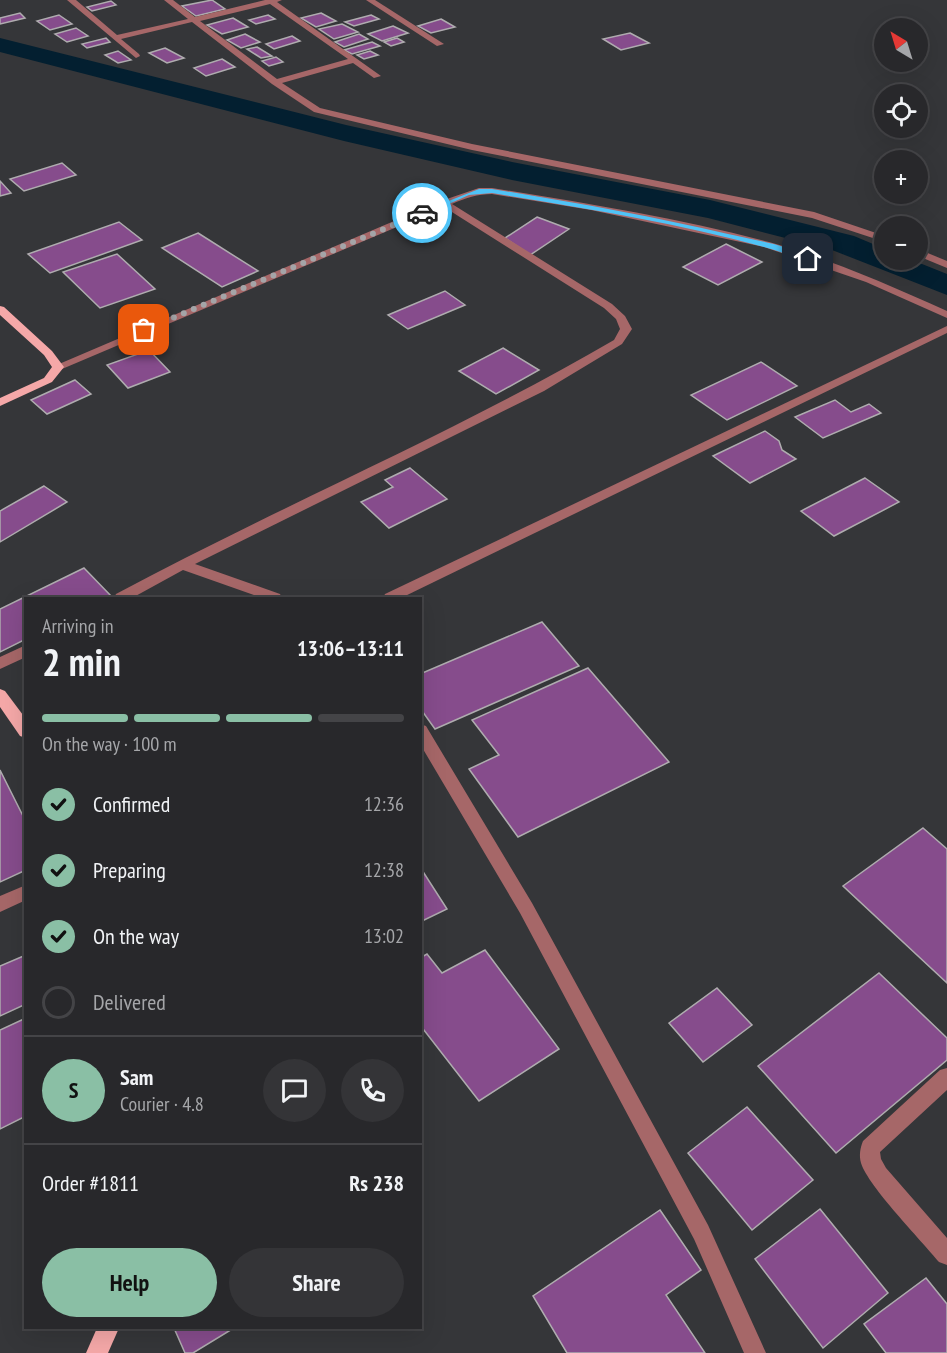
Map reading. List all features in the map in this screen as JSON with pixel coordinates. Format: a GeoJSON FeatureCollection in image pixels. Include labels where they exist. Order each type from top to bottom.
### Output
{"type":"FeatureCollection","features":[{"type":"Feature","properties":{"kind":"main road"},"geometry":{"type":"LineString","coordinates":[[0,309],[48,353],[58,367],[48,380],[0,402]]}},
{"type":"Feature","properties":{"kind":"main road"},"geometry":{"type":"LineString","coordinates":[[0,695],[24,729]]}},
{"type":"Feature","properties":{"kind":"main road"},"geometry":{"type":"LineString","coordinates":[[98,1353],[108,1329]]}},
{"type":"Feature","properties":{"kind":"street"},"geometry":{"type":"LineString","coordinates":[[71,0],[136,56]]}},
{"type":"Feature","properties":{"kind":"street"},"geometry":{"type":"LineString","coordinates":[[168,0],[305,104],[332,114],[472,147],[814,215],[874,235]]}},
{"type":"Feature","properties":{"kind":"street"},"geometry":{"type":"LineString","coordinates":[[370,0],[440,44]]}},
{"type":"Feature","properties":{"kind":"street"},"geometry":{"type":"LineString","coordinates":[[115,38],[273,1],[377,76]]}},
{"type":"Feature","properties":{"kind":"street"},"geometry":{"type":"LineString","coordinates":[[276,82],[355,60]]}},
{"type":"Feature","properties":{"kind":"street"},"geometry":{"type":"LineString","coordinates":[[58,367],[444,203],[479,191],[492,191],[591,207],[767,245],[860,276],[947,315]]}},
{"type":"Feature","properties":{"kind":"street"},"geometry":{"type":"LineString","coordinates":[[123,597],[540,388],[618,342],[626,329],[621,318],[608,306],[444,203]]}},
{"type":"Feature","properties":{"kind":"street"},"geometry":{"type":"LineString","coordinates":[[928,256],[947,265]]}},
{"type":"Feature","properties":{"kind":"street"},"geometry":{"type":"LineString","coordinates":[[392,597],[947,329]]}},
{"type":"Feature","properties":{"kind":"street"},"geometry":{"type":"LineString","coordinates":[[182,566],[272,597]]}},
{"type":"Feature","properties":{"kind":"street"},"geometry":{"type":"LineString","coordinates":[[0,664],[24,651]]}},
{"type":"Feature","properties":{"kind":"street"},"geometry":{"type":"LineString","coordinates":[[422,738],[526,908],[701,1232],[755,1353]]}},
{"type":"Feature","properties":{"kind":"street"},"geometry":{"type":"LineString","coordinates":[[0,904],[24,893]]}},
{"type":"Feature","properties":{"kind":"street"},"geometry":{"type":"LineString","coordinates":[[947,1077],[870,1148],[869,1155],[879,1175],[947,1254]]}},
{"type":"Feature","properties":{"kind":"building"},"geometry":{"type":"Polygon","coordinates":[[[212,0],[225,9],[196,16],[182,6],[212,0]]]}},
{"type":"Feature","properties":{"kind":"building"},"geometry":{"type":"Polygon","coordinates":[[[111,1],[116,5],[92,11],[87,7],[111,1]]]}},
{"type":"Feature","properties":{"kind":"building"},"geometry":{"type":"Polygon","coordinates":[[[20,13],[25,18],[0,24],[0,18],[20,13]]]}},
{"type":"Feature","properties":{"kind":"building"},"geometry":{"type":"Polygon","coordinates":[[[321,13],[336,21],[316,27],[301,18],[321,13]]]}},
{"type":"Feature","properties":{"kind":"building"},"geometry":{"type":"Polygon","coordinates":[[[59,15],[72,24],[50,30],[37,21],[59,15]]]}},
{"type":"Feature","properties":{"kind":"building"},"geometry":{"type":"Polygon","coordinates":[[[268,15],[275,19],[256,24],[249,20],[268,15]]]}},
{"type":"Feature","properties":{"kind":"building"},"geometry":{"type":"Polygon","coordinates":[[[371,15],[379,19],[354,26],[345,22],[371,15]]]}},
{"type":"Feature","properties":{"kind":"building"},"geometry":{"type":"Polygon","coordinates":[[[233,18],[248,27],[222,34],[207,25],[233,18]]]}},
{"type":"Feature","properties":{"kind":"building"},"geometry":{"type":"Polygon","coordinates":[[[441,19],[455,27],[431,33],[418,26],[441,19]]]}},
{"type":"Feature","properties":{"kind":"building"},"geometry":{"type":"Polygon","coordinates":[[[342,24],[358,32],[334,39],[319,29],[342,24]]]}},
{"type":"Feature","properties":{"kind":"building"},"geometry":{"type":"Polygon","coordinates":[[[393,26],[408,33],[382,41],[368,34],[393,26]]]}},
{"type":"Feature","properties":{"kind":"building"},"geometry":{"type":"Polygon","coordinates":[[[76,28],[88,36],[67,42],[55,34],[76,28]]]}},
{"type":"Feature","properties":{"kind":"building"},"geometry":{"type":"Polygon","coordinates":[[[630,33],[649,43],[621,50],[603,39],[630,33]]]}},
{"type":"Feature","properties":{"kind":"building"},"geometry":{"type":"Polygon","coordinates":[[[245,34],[260,42],[241,48],[227,40],[245,34]]]}},
{"type":"Feature","properties":{"kind":"building"},"geometry":{"type":"Polygon","coordinates":[[[359,34],[368,39],[344,47],[335,42],[359,34]]]}},
{"type":"Feature","properties":{"kind":"building"},"geometry":{"type":"Polygon","coordinates":[[[292,36],[300,41],[274,49],[266,44],[292,36]]]}},
{"type":"Feature","properties":{"kind":"building"},"geometry":{"type":"Polygon","coordinates":[[[106,38],[110,42],[87,48],[82,44],[106,38]]]}},
{"type":"Feature","properties":{"kind":"building"},"geometry":{"type":"Polygon","coordinates":[[[397,38],[404,42],[391,46],[384,42],[397,38]]]}},
{"type":"Feature","properties":{"kind":"building"},"geometry":{"type":"Polygon","coordinates":[[[372,42],[380,46],[352,54],[344,50],[372,42]]]}},
{"type":"Feature","properties":{"kind":"building"},"geometry":{"type":"Polygon","coordinates":[[[257,47],[272,56],[261,58],[247,49],[257,47]]]}},
{"type":"Feature","properties":{"kind":"building"},"geometry":{"type":"Polygon","coordinates":[[[165,48],[184,58],[167,63],[149,53],[165,48]]]}},
{"type":"Feature","properties":{"kind":"building"},"geometry":{"type":"Polygon","coordinates":[[[118,51],[131,60],[118,63],[105,55],[118,51]]]}},
{"type":"Feature","properties":{"kind":"building"},"geometry":{"type":"Polygon","coordinates":[[[370,51],[378,55],[364,59],[357,55],[370,51]]]}},
{"type":"Feature","properties":{"kind":"building"},"geometry":{"type":"Polygon","coordinates":[[[276,57],[283,62],[269,66],[262,61],[276,57]]]}},
{"type":"Feature","properties":{"kind":"building"},"geometry":{"type":"Polygon","coordinates":[[[222,59],[235,67],[206,76],[194,68],[222,59]]]}},
{"type":"Feature","properties":{"kind":"building"},"geometry":{"type":"Polygon","coordinates":[[[62,163],[76,175],[24,191],[10,179],[62,163]]]}},
{"type":"Feature","properties":{"kind":"building"},"geometry":{"type":"Polygon","coordinates":[[[0,181],[11,193],[0,196],[0,181]]]}},
{"type":"Feature","properties":{"kind":"building"},"geometry":{"type":"Polygon","coordinates":[[[537,217],[569,229],[530,255],[505,238],[537,217]]]}},
{"type":"Feature","properties":{"kind":"building"},"geometry":{"type":"Polygon","coordinates":[[[119,222],[142,240],[50,273],[28,254],[119,222]]]}},
{"type":"Feature","properties":{"kind":"building"},"geometry":{"type":"Polygon","coordinates":[[[198,233],[258,271],[222,287],[162,248],[198,233]]]}},
{"type":"Feature","properties":{"kind":"building"},"geometry":{"type":"Polygon","coordinates":[[[726,244],[762,262],[718,285],[683,267],[726,244]]]}},
{"type":"Feature","properties":{"kind":"building"},"geometry":{"type":"Polygon","coordinates":[[[117,254],[155,289],[100,308],[63,272],[117,254]]]}},
{"type":"Feature","properties":{"kind":"building"},"geometry":{"type":"Polygon","coordinates":[[[445,291],[465,305],[408,329],[388,315],[445,291]]]}},
{"type":"Feature","properties":{"kind":"building"},"geometry":{"type":"Polygon","coordinates":[[[503,348],[539,370],[496,394],[459,371],[503,348]]]}},
{"type":"Feature","properties":{"kind":"building"},"geometry":{"type":"Polygon","coordinates":[[[149,350],[170,372],[128,388],[107,365],[149,350]]]}},
{"type":"Feature","properties":{"kind":"building"},"geometry":{"type":"Polygon","coordinates":[[[761,362],[797,386],[727,420],[691,395],[761,362]]]}},
{"type":"Feature","properties":{"kind":"building"},"geometry":{"type":"Polygon","coordinates":[[[75,380],[91,394],[47,414],[31,400],[75,380]]]}},
{"type":"Feature","properties":{"kind":"building"},"geometry":{"type":"Polygon","coordinates":[[[835,400],[851,412],[869,404],[881,413],[823,438],[795,417],[835,400]]]}},
{"type":"Feature","properties":{"kind":"building"},"geometry":{"type":"Polygon","coordinates":[[[765,431],[779,441],[782,450],[796,459],[750,483],[713,456],[765,431]]]}},
{"type":"Feature","properties":{"kind":"building"},"geometry":{"type":"Polygon","coordinates":[[[410,468],[447,499],[389,528],[361,502],[393,487],[385,480],[410,468]]]}},
{"type":"Feature","properties":{"kind":"building"},"geometry":{"type":"Polygon","coordinates":[[[865,478],[899,502],[834,536],[801,511],[865,478]]]}},
{"type":"Feature","properties":{"kind":"building"},"geometry":{"type":"Polygon","coordinates":[[[44,486],[67,502],[0,542],[0,511],[44,486]]]}},
{"type":"Feature","properties":{"kind":"building"},"geometry":{"type":"Polygon","coordinates":[[[84,568],[112,597],[25,597],[84,568]]]}},
{"type":"Feature","properties":{"kind":"building"},"geometry":{"type":"Polygon","coordinates":[[[24,597],[24,640],[0,652],[0,609],[24,597]]]}},
{"type":"Feature","properties":{"kind":"building"},"geometry":{"type":"Polygon","coordinates":[[[542,622],[579,666],[435,729],[422,711],[422,673],[542,622]]]}},
{"type":"Feature","properties":{"kind":"building"},"geometry":{"type":"Polygon","coordinates":[[[588,668],[669,762],[518,837],[469,769],[499,755],[472,720],[588,668]]]}},
{"type":"Feature","properties":{"kind":"building"},"geometry":{"type":"Polygon","coordinates":[[[0,770],[24,818],[24,871],[0,882],[0,770]]]}},
{"type":"Feature","properties":{"kind":"building"},"geometry":{"type":"Polygon","coordinates":[[[923,828],[947,849],[947,983],[843,886],[923,828]]]}},
{"type":"Feature","properties":{"kind":"building"},"geometry":{"type":"Polygon","coordinates":[[[422,870],[447,909],[422,921],[422,870]]]}},
{"type":"Feature","properties":{"kind":"building"},"geometry":{"type":"Polygon","coordinates":[[[485,950],[559,1049],[479,1101],[422,1028],[422,957],[427,954],[442,973],[485,950]]]}},
{"type":"Feature","properties":{"kind":"building"},"geometry":{"type":"Polygon","coordinates":[[[24,956],[24,1005],[0,1016],[0,966],[24,956]]]}},
{"type":"Feature","properties":{"kind":"building"},"geometry":{"type":"Polygon","coordinates":[[[879,973],[947,1038],[947,1060],[836,1153],[758,1066],[879,973]]]}},
{"type":"Feature","properties":{"kind":"building"},"geometry":{"type":"Polygon","coordinates":[[[717,988],[752,1025],[703,1062],[669,1023],[717,988]]]}},
{"type":"Feature","properties":{"kind":"building"},"geometry":{"type":"Polygon","coordinates":[[[24,1019],[24,1117],[0,1129],[0,1030],[24,1019]]]}},
{"type":"Feature","properties":{"kind":"building"},"geometry":{"type":"Polygon","coordinates":[[[747,1107],[813,1180],[752,1230],[688,1153],[747,1107]]]}},
{"type":"Feature","properties":{"kind":"building"},"geometry":{"type":"Polygon","coordinates":[[[820,1209],[888,1293],[823,1348],[755,1259],[820,1209]]]}},
{"type":"Feature","properties":{"kind":"building"},"geometry":{"type":"Polygon","coordinates":[[[660,1210],[701,1270],[666,1295],[705,1353],[567,1353],[533,1296],[660,1210]]]}},
{"type":"Feature","properties":{"kind":"building"},"geometry":{"type":"Polygon","coordinates":[[[926,1278],[947,1304],[947,1353],[886,1353],[864,1324],[926,1278]]]}},
{"type":"Feature","properties":{"kind":"building"},"geometry":{"type":"Polygon","coordinates":[[[174,1329],[232,1329],[193,1353],[185,1353],[174,1329]]]}},
{"type":"Feature","properties":{"kind":"waterway"},"geometry":{"type":"LineString","coordinates":[[0,45],[344,133],[512,171],[710,209],[843,243],[947,285]]}},
{"type":"Feature","properties":{"kind":"way so far"},"geometry":{"type":"LineString","coordinates":[[144,330],[422,213]]}},
{"type":"Feature","properties":{"kind":"route"},"geometry":{"type":"LineString","coordinates":[[422,213],[467,194],[492,191],[591,207],[683,226],[767,245],[808,259]]}}]}
